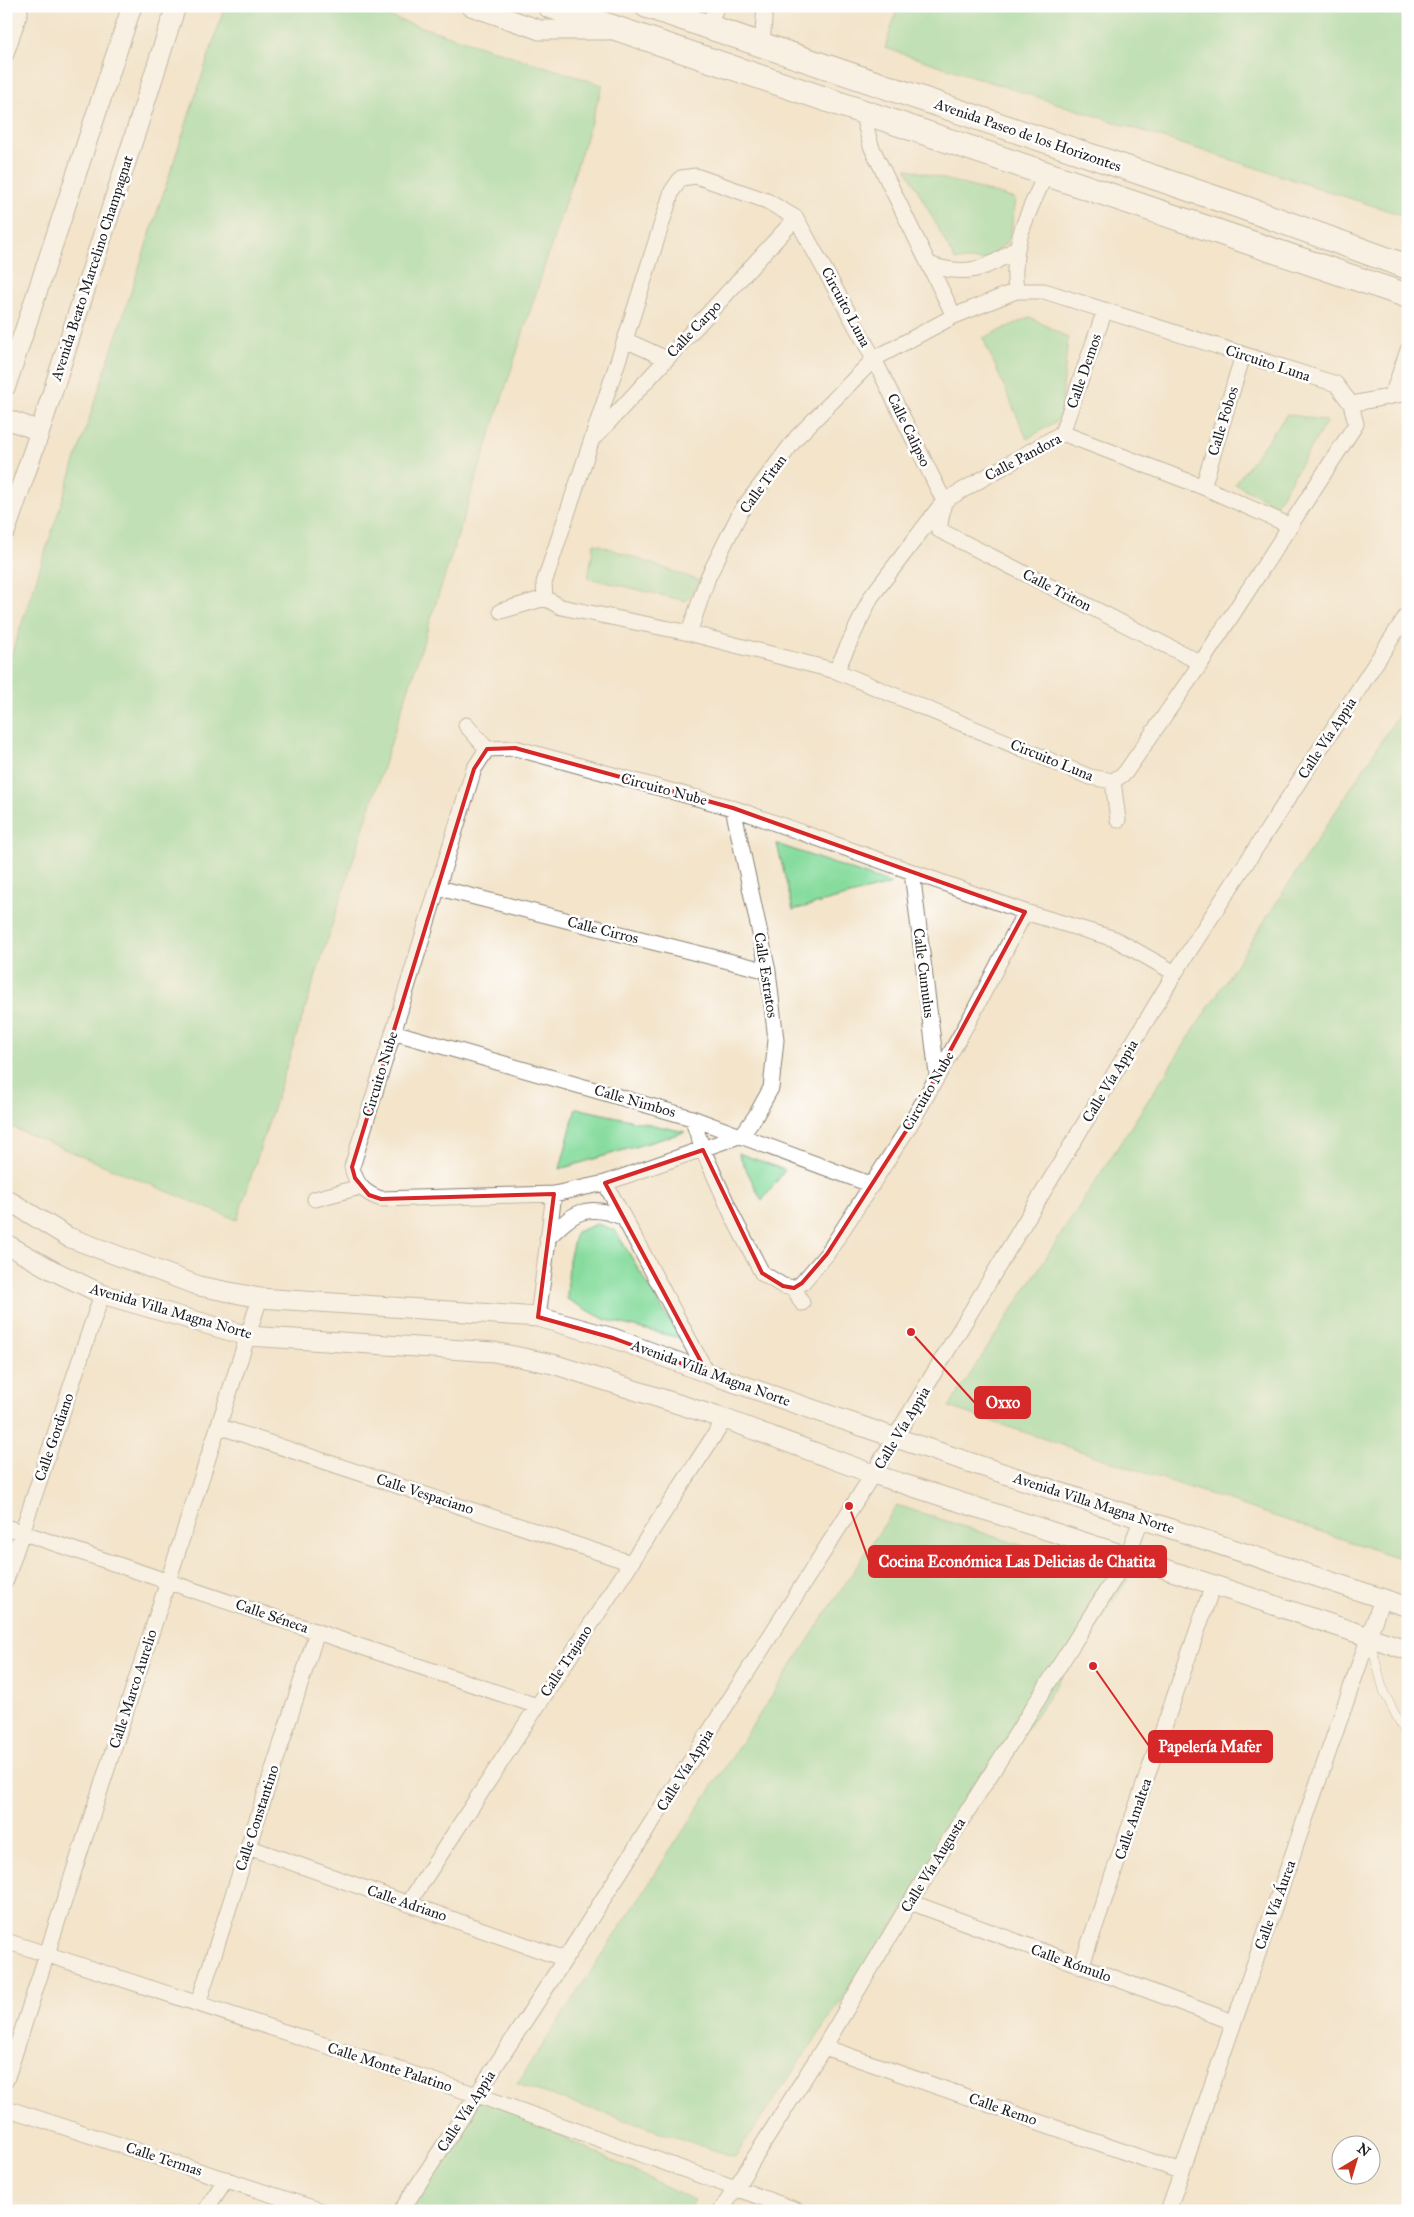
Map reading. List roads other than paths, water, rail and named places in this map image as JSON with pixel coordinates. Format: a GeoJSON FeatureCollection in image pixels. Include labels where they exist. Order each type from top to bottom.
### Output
{"type":"FeatureCollection","features":[{"type":"Feature","properties":{"kind":"main road","name":"Avenida Paseo de los Horizontes"},"geometry":{"type":"LineString","coordinates":[[550,6],[616,30],[1363,280]]}},
{"type":"Feature","properties":{"kind":"main road","name":"Avenida Paseo de los Horizontes"},"geometry":{"type":"LineString","coordinates":[[647,6],[712,16],[762,45],[1239,206],[1408,267]]}},
{"type":"Feature","properties":{"kind":"main road"},"geometry":{"type":"LineString","coordinates":[[1379,257],[1408,261]]}},
{"type":"Feature","properties":{"kind":"main road"},"geometry":{"type":"LineString","coordinates":[[1363,280],[1408,296]]}},
{"type":"Feature","properties":{"kind":"main road"},"geometry":{"type":"LineString","coordinates":[[1363,280],[1408,310]]}},
{"type":"Feature","properties":{"kind":"street"},"geometry":{"type":"LineString","coordinates":[[6,386],[132,6]]}},
{"type":"Feature","properties":{"kind":"street","name":"Avenida Beato Marcelino Champagnat"},"geometry":{"type":"LineString","coordinates":[[6,530],[40,431],[176,6]]}},
{"type":"Feature","properties":{"kind":"street","name":"Avenida Paseo de los Horizontes"},"geometry":{"type":"LineString","coordinates":[[471,6],[540,30],[616,30]]}},
{"type":"Feature","properties":{"kind":"street"},"geometry":{"type":"LineString","coordinates":[[762,45],[765,6]]}},
{"type":"Feature","properties":{"kind":"street"},"geometry":{"type":"LineString","coordinates":[[6,54],[16,11]]}},
{"type":"Feature","properties":{"kind":"street"},"geometry":{"type":"LineString","coordinates":[[862,112],[871,146],[954,316]]}},
{"type":"Feature","properties":{"kind":"street"},"geometry":{"type":"LineString","coordinates":[[1016,291],[1014,271],[1016,248],[1022,224],[1046,174]]}},
{"type":"Feature","properties":{"kind":"street","name":"Circuito Luna"},"geometry":{"type":"LineString","coordinates":[[696,176],[767,200],[796,218],[874,359],[954,316],[1016,291],[1044,291],[1336,384],[1351,404],[1356,424],[1201,663],[1125,773],[1113,781],[1090,777],[836,670],[689,633],[561,606],[545,598],[544,583],[626,340],[672,191],[681,178],[696,176]]}},
{"type":"Feature","properties":{"kind":"street","name":"Calle Carpo"},"geometry":{"type":"LineString","coordinates":[[592,440],[796,218]]}},
{"type":"Feature","properties":{"kind":"street"},"geometry":{"type":"LineString","coordinates":[[929,264],[944,270],[975,270],[990,266],[1016,248]]}},
{"type":"Feature","properties":{"kind":"street","name":"Calle Demos"},"geometry":{"type":"LineString","coordinates":[[1062,433],[1106,310]]}},
{"type":"Feature","properties":{"kind":"street"},"geometry":{"type":"LineString","coordinates":[[626,340],[667,359]]}},
{"type":"Feature","properties":{"kind":"street"},"geometry":{"type":"LineString","coordinates":[[1392,396],[1408,350]]}},
{"type":"Feature","properties":{"kind":"street","name":"Calle Fobos"},"geometry":{"type":"LineString","coordinates":[[1203,487],[1244,355]]}},
{"type":"Feature","properties":{"kind":"street","name":"Calle Calipso"},"geometry":{"type":"LineString","coordinates":[[874,359],[944,501]]}},
{"type":"Feature","properties":{"kind":"street","name":"Calle Titan"},"geometry":{"type":"LineString","coordinates":[[689,633],[708,577],[742,511],[797,437],[874,359]]}},
{"type":"Feature","properties":{"kind":"street"},"geometry":{"type":"LineString","coordinates":[[1351,404],[1408,393]]}},
{"type":"Feature","properties":{"kind":"street"},"geometry":{"type":"LineString","coordinates":[[6,419],[40,431]]}},
{"type":"Feature","properties":{"kind":"street","name":"Calle Pandora"},"geometry":{"type":"LineString","coordinates":[[836,670],[871,597],[944,501],[1062,433],[1203,487],[1291,526]]}},
{"type":"Feature","properties":{"kind":"street","name":"Calle Triton"},"geometry":{"type":"LineString","coordinates":[[944,501],[939,530],[1201,663]]}},
{"type":"Feature","properties":{"kind":"street"},"geometry":{"type":"LineString","coordinates":[[501,611],[545,598]]}},
{"type":"Feature","properties":{"kind":"street","name":"Calle Vía Appia"},"geometry":{"type":"LineString","coordinates":[[401,2211],[565,1959],[896,1438],[1175,973],[1408,613]]}},
{"type":"Feature","properties":{"kind":"street"},"geometry":{"type":"LineString","coordinates":[[466,725],[487,749]]}},
{"type":"Feature","properties":{"kind":"street","name":"Circuito Nube"},"geometry":{"type":"LineString","coordinates":[[360,1187],[352,1167],[474,769],[487,749],[515,748],[733,808],[1025,912],[978,1005],[937,1074],[910,1125],[811,1275],[794,1288]]}},
{"type":"Feature","properties":{"kind":"street"},"geometry":{"type":"LineString","coordinates":[[1113,781],[1118,820]]}},
{"type":"Feature","properties":{"kind":"street","name":"Calle Estratos"},"geometry":{"type":"LineString","coordinates":[[733,808],[768,971],[776,1040],[774,1073],[765,1101],[742,1135]]}},
{"type":"Feature","properties":{"kind":"street","name":"Calle Cumulus"},"geometry":{"type":"LineString","coordinates":[[912,872],[937,1074]]}},
{"type":"Feature","properties":{"kind":"street","name":"Calle Cirros"},"geometry":{"type":"LineString","coordinates":[[439,888],[768,971]]}},
{"type":"Feature","properties":{"kind":"street"},"geometry":{"type":"LineString","coordinates":[[1025,912],[1115,939],[1175,973]]}},
{"type":"Feature","properties":{"kind":"street","name":"Calle Nimbos"},"geometry":{"type":"LineString","coordinates":[[393,1032],[692,1118],[742,1135],[872,1185]]}},
{"type":"Feature","properties":{"kind":"street"},"geometry":{"type":"LineString","coordinates":[[692,1118],[704,1150],[758,1267],[772,1282],[794,1288],[802,1303]]}},
{"type":"Feature","properties":{"kind":"street"},"geometry":{"type":"LineString","coordinates":[[315,1199],[360,1187],[369,1195],[381,1199],[554,1194],[605,1183],[704,1150],[742,1135]]}},
{"type":"Feature","properties":{"kind":"street"},"geometry":{"type":"LineString","coordinates":[[605,1183],[707,1373]]}},
{"type":"Feature","properties":{"kind":"street"},"geometry":{"type":"LineString","coordinates":[[538,1317],[554,1194]]}},
{"type":"Feature","properties":{"kind":"street","name":"Avenida Villa Magna Norte"},"geometry":{"type":"LineString","coordinates":[[6,1199],[68,1237],[199,1286],[260,1298],[538,1317],[613,1338],[707,1373],[896,1438],[1408,1607]]}},
{"type":"Feature","properties":{"kind":"street"},"geometry":{"type":"LineString","coordinates":[[547,1239],[567,1219],[582,1211],[603,1210],[622,1217]]}},
{"type":"Feature","properties":{"kind":"street","name":"Avenida Villa Magna Norte"},"geometry":{"type":"LineString","coordinates":[[6,1244],[52,1270],[102,1294],[248,1336],[494,1352],[525,1357],[725,1419],[873,1474],[1128,1556],[1407,1650]]}},
{"type":"Feature","properties":{"kind":"street","name":"Calle Gordiano"},"geometry":{"type":"LineString","coordinates":[[6,1580],[102,1294]]}},
{"type":"Feature","properties":{"kind":"street","name":"Calle Marco Aurelio"},"geometry":{"type":"LineString","coordinates":[[6,2080],[260,1298]]}},
{"type":"Feature","properties":{"kind":"street","name":"Calle Trajano"},"geometry":{"type":"LineString","coordinates":[[408,1904],[725,1419]]}},
{"type":"Feature","properties":{"kind":"street","name":"Calle Vespaciano"},"geometry":{"type":"LineString","coordinates":[[218,1426],[631,1563]]}},
{"type":"Feature","properties":{"kind":"street","name":"Calle Vía Augusta"},"geometry":{"type":"LineString","coordinates":[[721,2211],[824,2047],[910,1902],[1128,1556],[1142,1518]]}},
{"type":"Feature","properties":{"kind":"street","name":"Calle Séneca"},"geometry":{"type":"LineString","coordinates":[[6,1527],[537,1706]]}},
{"type":"Feature","properties":{"kind":"street","name":"Calle Amaltea"},"geometry":{"type":"LineString","coordinates":[[1081,1967],[1213,1585]]}},
{"type":"Feature","properties":{"kind":"street","name":"Calle Vía Áurea"},"geometry":{"type":"LineString","coordinates":[[1168,2211],[1382,1599]]}},
{"type":"Feature","properties":{"kind":"street","name":"Calle Constantino"},"geometry":{"type":"LineString","coordinates":[[198,2004],[317,1632]]}},
{"type":"Feature","properties":{"kind":"street","name":"Calle Adriano"},"geometry":{"type":"LineString","coordinates":[[248,1847],[565,1959]]}},
{"type":"Feature","properties":{"kind":"street","name":"Calle Rómulo"},"geometry":{"type":"LineString","coordinates":[[910,1902],[1233,2022]]}},
{"type":"Feature","properties":{"kind":"street","name":"Calle Monte Palatino"},"geometry":{"type":"LineString","coordinates":[[6,1941],[477,2095],[799,2211]]}},
{"type":"Feature","properties":{"kind":"street","name":"Calle Remo"},"geometry":{"type":"LineString","coordinates":[[824,2047],[1182,2172]]}},
{"type":"Feature","properties":{"kind":"street","name":"Calle Termas"},"geometry":{"type":"LineString","coordinates":[[6,2108],[322,2211]]}},
{"type":"Feature","properties":{"kind":"street"},"geometry":{"type":"LineString","coordinates":[[205,2211],[226,2179]]}},
{"type":"Feature","properties":{"kind":"lane"},"geometry":{"type":"LineString","coordinates":[[1369,1638],[1384,1692],[1408,1739]]}},
{"type":"Feature","properties":{"kind":"place","name":"Oxxo"},"geometry":{"type":"Point","coordinates":[911,1332]}},
{"type":"Feature","properties":{"kind":"place","name":"Cocina Económica Las Delicias de Chatita"},"geometry":{"type":"Point","coordinates":[849,1506]}},
{"type":"Feature","properties":{"kind":"place","name":"Papelería Mafer"},"geometry":{"type":"Point","coordinates":[1093,1666]}}]}
